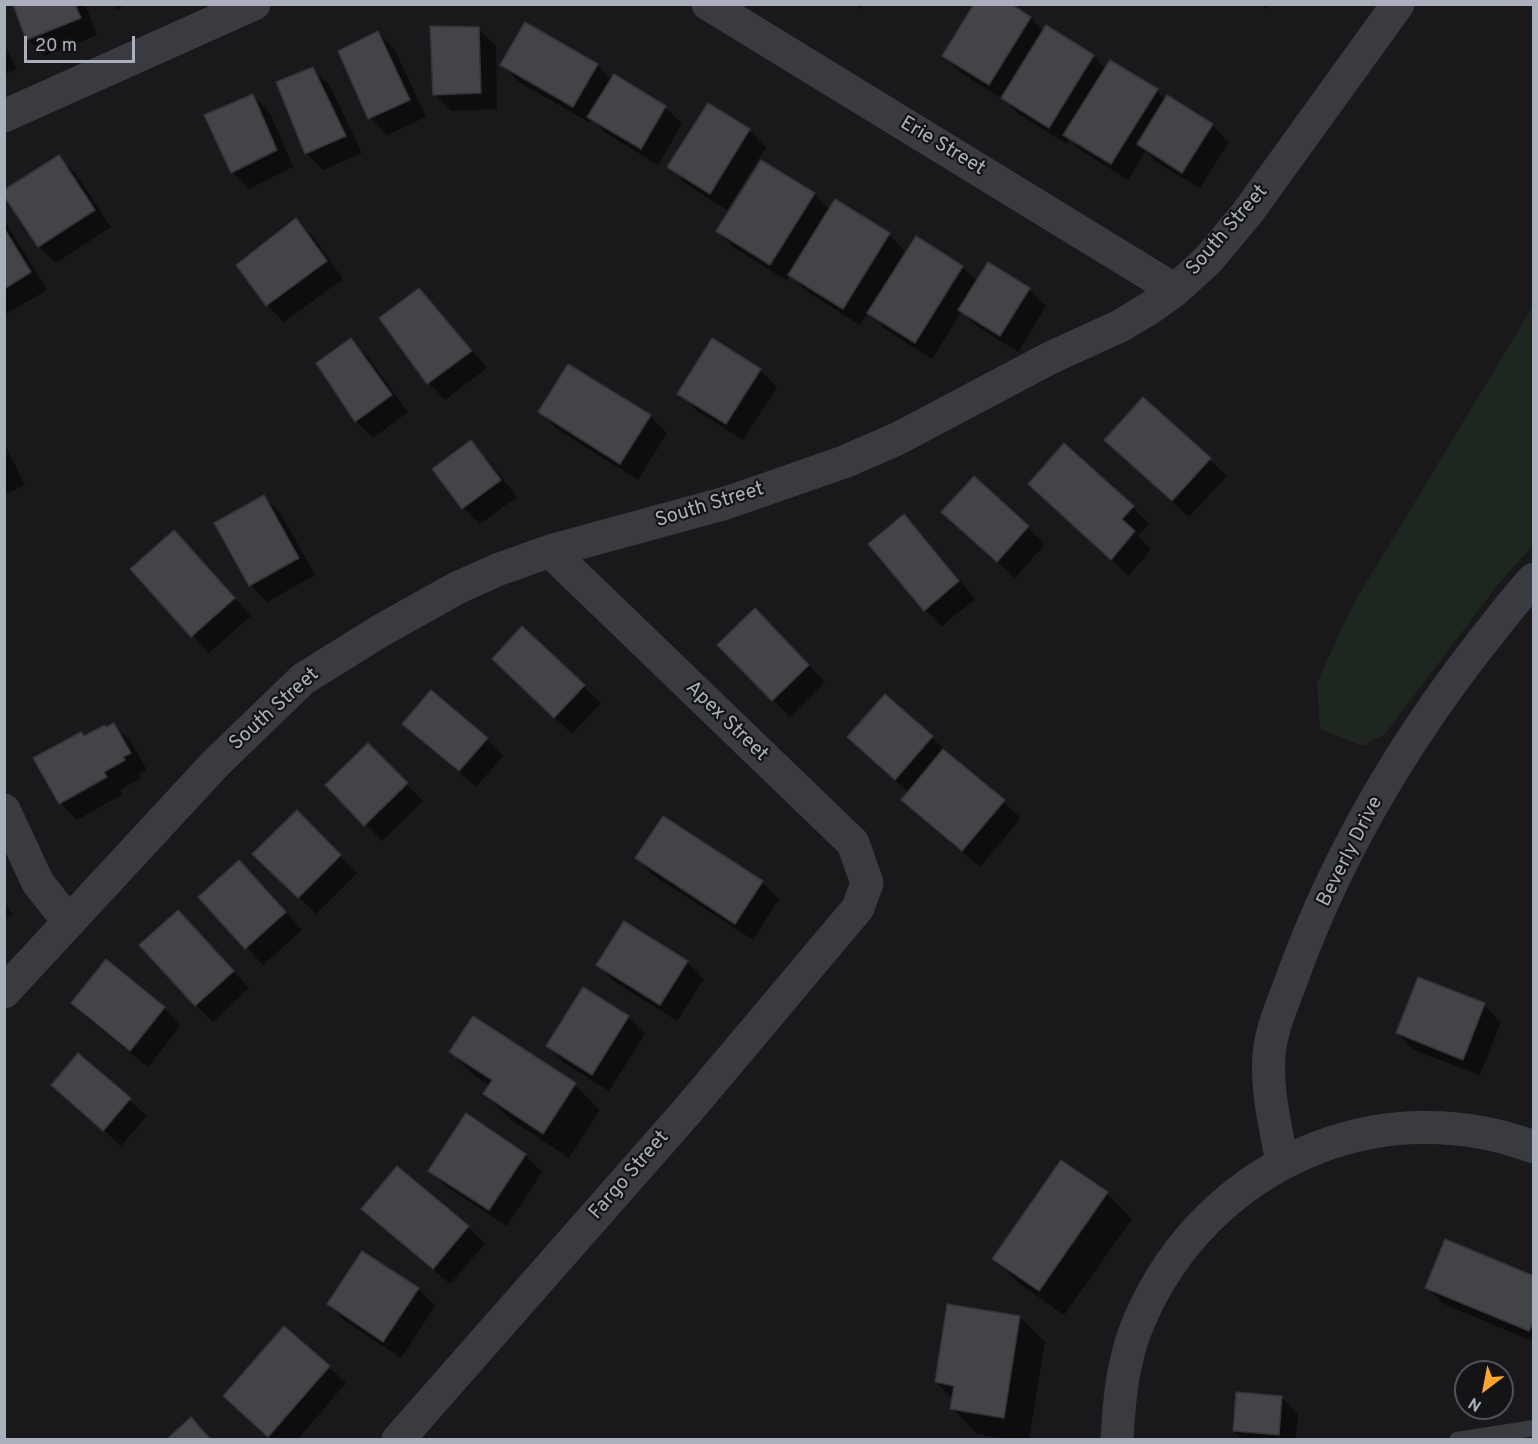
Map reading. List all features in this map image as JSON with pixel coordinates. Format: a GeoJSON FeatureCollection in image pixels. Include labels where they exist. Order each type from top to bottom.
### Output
{"type":"FeatureCollection","features":[{"type":"Feature","properties":{"kind":"street","name":"Erie Street"},"geometry":{"type":"LineString","coordinates":[[708,4],[1175,290]]}},
{"type":"Feature","properties":{"kind":"street","name":"South Street"},"geometry":{"type":"LineString","coordinates":[[4,992],[216,763],[303,680],[380,631],[457,588],[497,570],[550,551],[726,502],[844,462],[897,439],[1050,358],[1150,309],[1208,260],[1248,212],[1398,4]]}},
{"type":"Feature","properties":{"kind":"street"},"geometry":{"type":"LineString","coordinates":[[4,116],[235,8]]}},
{"type":"Feature","properties":{"kind":"street","name":"Apex Street"},"geometry":{"type":"LineString","coordinates":[[550,551],[853,843],[867,883],[858,908]]}},
{"type":"Feature","properties":{"kind":"street","name":"Beverly Drive"},"geometry":{"type":"LineString","coordinates":[[1282,1163],[1269,1079],[1269,1054],[1279,1015],[1302,951],[1352,842],[1408,747],[1455,678],[1533,579]]}},
{"type":"Feature","properties":{"kind":"street"},"geometry":{"type":"LineString","coordinates":[[4,810],[38,883],[69,922]]}},
{"type":"Feature","properties":{"kind":"street","name":"Fargo Street"},"geometry":{"type":"LineString","coordinates":[[398,1440],[689,1109],[858,908]]}},
{"type":"Feature","properties":{"kind":"street"},"geometry":{"type":"LineString","coordinates":[[1117,1440],[1118,1405],[1126,1362],[1139,1320],[1158,1282],[1182,1246],[1212,1214],[1245,1186],[1282,1163],[1314,1149],[1347,1138],[1381,1131],[1451,1128],[1486,1133],[1533,1147]]}},
{"type":"Feature","properties":{"kind":"lane"},"geometry":{"type":"LineString","coordinates":[[1456,1440],[1533,1428]]}},
{"type":"Feature","properties":{"kind":"shaded area"},"geometry":{"type":"Polygon","coordinates":[[[1533,306],[1533,545],[1495,588],[1385,734],[1363,746],[1320,729],[1317,683],[1351,608],[1533,306]]]}},
{"type":"Feature","properties":{"kind":"building"},"geometry":{"type":"Polygon","coordinates":[[[13,4],[75,4],[81,18],[26,40],[13,4]]]}},
{"type":"Feature","properties":{"kind":"building"},"geometry":{"type":"Polygon","coordinates":[[[974,4],[1011,4],[1031,17],[989,85],[942,56],[974,4]]]}},
{"type":"Feature","properties":{"kind":"building"},"geometry":{"type":"Polygon","coordinates":[[[525,22],[598,64],[573,107],[500,65],[525,22]]]}},
{"type":"Feature","properties":{"kind":"building"},"geometry":{"type":"Polygon","coordinates":[[[1046,25],[1094,55],[1049,128],[1001,98],[1046,25]]]}},
{"type":"Feature","properties":{"kind":"building"},"geometry":{"type":"Polygon","coordinates":[[[430,26],[479,27],[481,93],[433,95],[430,26]]]}},
{"type":"Feature","properties":{"kind":"building"},"geometry":{"type":"Polygon","coordinates":[[[378,31],[410,100],[368,119],[338,51],[378,31]]]}},
{"type":"Feature","properties":{"kind":"building"},"geometry":{"type":"Polygon","coordinates":[[[1110,60],[1158,89],[1111,164],[1063,135],[1110,60]]]}},
{"type":"Feature","properties":{"kind":"building"},"geometry":{"type":"Polygon","coordinates":[[[313,67],[346,136],[305,154],[276,82],[313,67]]]}},
{"type":"Feature","properties":{"kind":"building"},"geometry":{"type":"Polygon","coordinates":[[[614,74],[666,106],[641,149],[587,117],[614,74]]]}},
{"type":"Feature","properties":{"kind":"building"},"geometry":{"type":"Polygon","coordinates":[[[253,94],[277,150],[231,173],[204,115],[253,94]]]}},
{"type":"Feature","properties":{"kind":"building"},"geometry":{"type":"Polygon","coordinates":[[[1167,95],[1213,124],[1182,173],[1137,144],[1167,95]]]}},
{"type":"Feature","properties":{"kind":"building"},"geometry":{"type":"Polygon","coordinates":[[[708,103],[750,129],[710,194],[667,167],[708,103]]]}},
{"type":"Feature","properties":{"kind":"building"},"geometry":{"type":"Polygon","coordinates":[[[59,155],[95,210],[38,247],[4,196],[4,190],[59,155]]]}},
{"type":"Feature","properties":{"kind":"building"},"geometry":{"type":"Polygon","coordinates":[[[761,160],[815,193],[770,265],[716,231],[761,160]]]}},
{"type":"Feature","properties":{"kind":"building"},"geometry":{"type":"Polygon","coordinates":[[[835,199],[890,233],[843,309],[788,275],[835,199]]]}},
{"type":"Feature","properties":{"kind":"building"},"geometry":{"type":"Polygon","coordinates":[[[296,218],[327,261],[266,306],[236,265],[296,218]]]}},
{"type":"Feature","properties":{"kind":"building"},"geometry":{"type":"Polygon","coordinates":[[[4,228],[31,272],[4,289],[4,228]]]}},
{"type":"Feature","properties":{"kind":"building"},"geometry":{"type":"Polygon","coordinates":[[[916,236],[963,266],[915,343],[867,313],[916,236]]]}},
{"type":"Feature","properties":{"kind":"building"},"geometry":{"type":"Polygon","coordinates":[[[988,262],[1030,288],[1000,336],[958,310],[988,262]]]}},
{"type":"Feature","properties":{"kind":"building"},"geometry":{"type":"Polygon","coordinates":[[[419,288],[472,351],[427,384],[379,318],[419,288]]]}},
{"type":"Feature","properties":{"kind":"building"},"geometry":{"type":"Polygon","coordinates":[[[351,338],[392,395],[355,422],[316,363],[351,338]]]}},
{"type":"Feature","properties":{"kind":"building"},"geometry":{"type":"Polygon","coordinates":[[[712,338],[761,369],[726,424],[677,394],[712,338]]]}},
{"type":"Feature","properties":{"kind":"building"},"geometry":{"type":"Polygon","coordinates":[[[568,364],[651,415],[620,464],[538,412],[568,364]]]}},
{"type":"Feature","properties":{"kind":"building"},"geometry":{"type":"Polygon","coordinates":[[[1143,397],[1211,458],[1172,501],[1104,440],[1143,397]]]}},
{"type":"Feature","properties":{"kind":"building"},"geometry":{"type":"Polygon","coordinates":[[[471,440],[501,480],[462,509],[432,469],[471,440]]]}},
{"type":"Feature","properties":{"kind":"building"},"geometry":{"type":"Polygon","coordinates":[[[1064,443],[1134,506],[1122,519],[1135,531],[1111,560],[1028,484],[1064,443]]]}},
{"type":"Feature","properties":{"kind":"building"},"geometry":{"type":"Polygon","coordinates":[[[974,476],[1029,526],[997,562],[941,512],[974,476]]]}},
{"type":"Feature","properties":{"kind":"building"},"geometry":{"type":"Polygon","coordinates":[[[264,495],[299,558],[249,586],[214,523],[264,495]]]}},
{"type":"Feature","properties":{"kind":"building"},"geometry":{"type":"Polygon","coordinates":[[[904,514],[959,581],[924,611],[868,544],[904,514]]]}},
{"type":"Feature","properties":{"kind":"building"},"geometry":{"type":"Polygon","coordinates":[[[174,530],[235,598],[191,637],[130,569],[174,530]]]}},
{"type":"Feature","properties":{"kind":"building"},"geometry":{"type":"Polygon","coordinates":[[[755,608],[809,665],[772,701],[717,645],[755,608]]]}},
{"type":"Feature","properties":{"kind":"building"},"geometry":{"type":"Polygon","coordinates":[[[522,626],[585,685],[554,718],[492,659],[522,626]]]}},
{"type":"Feature","properties":{"kind":"building"},"geometry":{"type":"Polygon","coordinates":[[[431,690],[488,738],[459,771],[402,724],[431,690]]]}},
{"type":"Feature","properties":{"kind":"building"},"geometry":{"type":"Polygon","coordinates":[[[885,694],[933,736],[895,780],[847,737],[885,694]]]}},
{"type":"Feature","properties":{"kind":"building"},"geometry":{"type":"Polygon","coordinates":[[[114,723],[131,753],[123,757],[125,760],[104,772],[107,777],[59,804],[33,758],[81,732],[84,736],[114,723]]]}},
{"type":"Feature","properties":{"kind":"building"},"geometry":{"type":"Polygon","coordinates":[[[368,743],[408,783],[364,826],[325,785],[368,743]]]}},
{"type":"Feature","properties":{"kind":"building"},"geometry":{"type":"Polygon","coordinates":[[[943,749],[1005,800],[962,851],[901,800],[943,749]]]}},
{"type":"Feature","properties":{"kind":"building"},"geometry":{"type":"Polygon","coordinates":[[[297,810],[341,855],[298,898],[252,854],[297,810]]]}},
{"type":"Feature","properties":{"kind":"building"},"geometry":{"type":"Polygon","coordinates":[[[663,816],[763,881],[735,924],[635,858],[663,816]]]}},
{"type":"Feature","properties":{"kind":"building"},"geometry":{"type":"Polygon","coordinates":[[[239,860],[286,912],[245,949],[198,897],[239,860]]]}},
{"type":"Feature","properties":{"kind":"building"},"geometry":{"type":"Polygon","coordinates":[[[178,910],[234,971],[195,1006],[139,945],[178,910]]]}},
{"type":"Feature","properties":{"kind":"building"},"geometry":{"type":"Polygon","coordinates":[[[624,921],[688,961],[660,1005],[596,965],[624,921]]]}},
{"type":"Feature","properties":{"kind":"building"},"geometry":{"type":"Polygon","coordinates":[[[106,959],[165,1007],[130,1051],[71,1003],[106,959]]]}},
{"type":"Feature","properties":{"kind":"building"},"geometry":{"type":"Polygon","coordinates":[[[1418,977],[1485,1003],[1463,1060],[1396,1033],[1418,977]]]}},
{"type":"Feature","properties":{"kind":"building"},"geometry":{"type":"Polygon","coordinates":[[[583,987],[629,1016],[592,1075],[546,1046],[583,987]]]}},
{"type":"Feature","properties":{"kind":"building"},"geometry":{"type":"Polygon","coordinates":[[[473,1016],[576,1083],[543,1134],[483,1094],[492,1080],[449,1052],[473,1016]]]}},
{"type":"Feature","properties":{"kind":"building"},"geometry":{"type":"Polygon","coordinates":[[[78,1053],[131,1098],[103,1131],[51,1085],[78,1053]]]}},
{"type":"Feature","properties":{"kind":"building"},"geometry":{"type":"Polygon","coordinates":[[[466,1113],[526,1154],[489,1210],[428,1171],[466,1113]]]}},
{"type":"Feature","properties":{"kind":"building"},"geometry":{"type":"Polygon","coordinates":[[[1061,1160],[1108,1192],[1039,1291],[992,1259],[1061,1160]]]}},
{"type":"Feature","properties":{"kind":"building"},"geometry":{"type":"Polygon","coordinates":[[[397,1166],[469,1226],[433,1269],[361,1209],[397,1166]]]}},
{"type":"Feature","properties":{"kind":"building"},"geometry":{"type":"Polygon","coordinates":[[[1445,1239],[1534,1276],[1534,1321],[1529,1331],[1425,1288],[1445,1239]]]}},
{"type":"Feature","properties":{"kind":"building"},"geometry":{"type":"Polygon","coordinates":[[[362,1251],[419,1288],[383,1342],[327,1304],[362,1251]]]}},
{"type":"Feature","properties":{"kind":"building"},"geometry":{"type":"Polygon","coordinates":[[[947,1304],[1020,1316],[1004,1418],[950,1409],[954,1386],[935,1382],[947,1304]]]}},
{"type":"Feature","properties":{"kind":"building"},"geometry":{"type":"Polygon","coordinates":[[[284,1326],[330,1366],[268,1437],[223,1396],[284,1326]]]}},
{"type":"Feature","properties":{"kind":"building"},"geometry":{"type":"Polygon","coordinates":[[[1236,1392],[1282,1396],[1279,1435],[1233,1431],[1236,1392]]]}},
{"type":"Feature","properties":{"kind":"building"},"geometry":{"type":"Polygon","coordinates":[[[191,1417],[211,1440],[166,1440],[191,1417]]]}}]}
